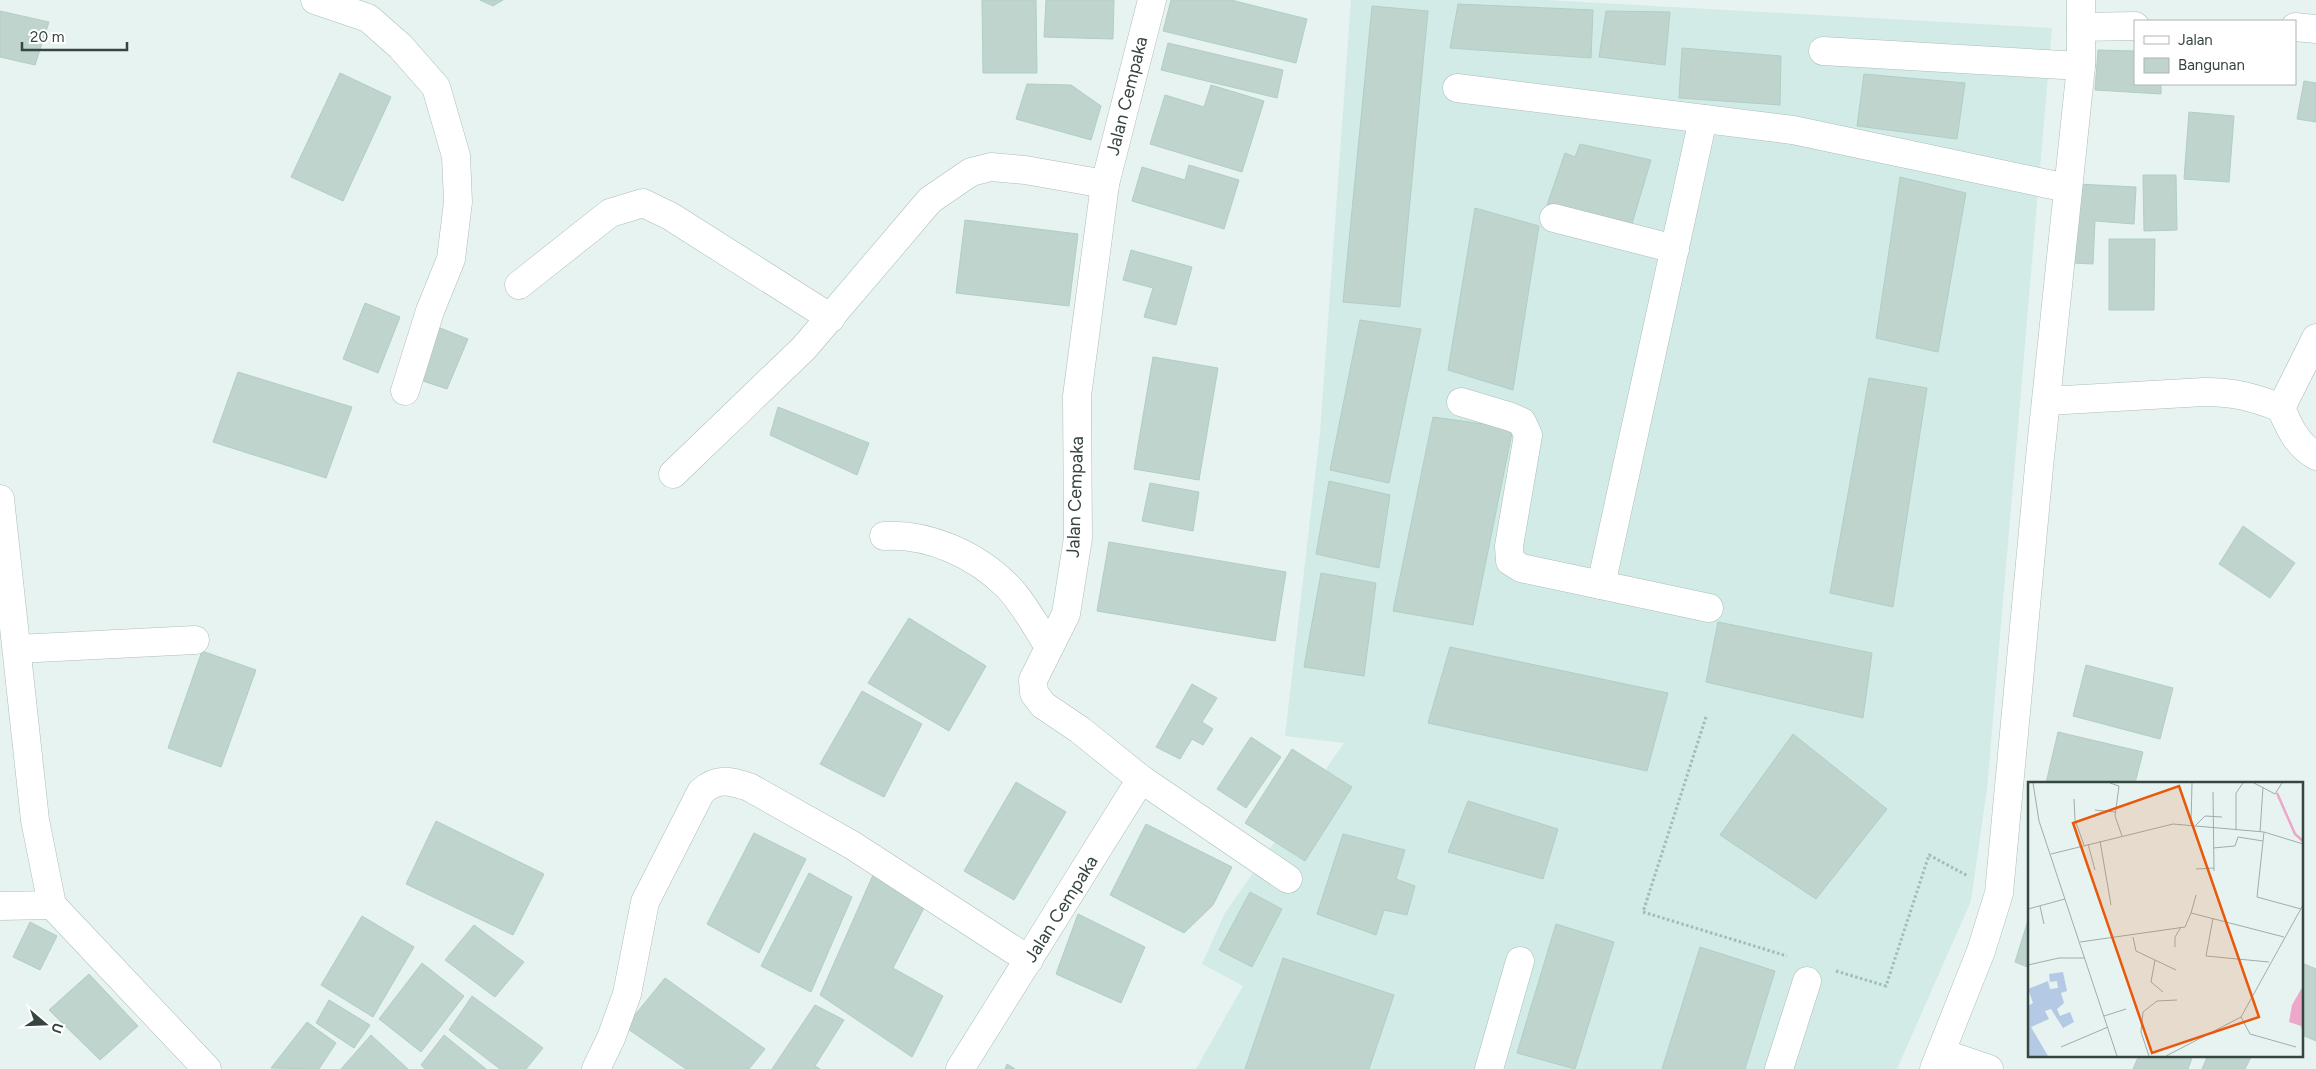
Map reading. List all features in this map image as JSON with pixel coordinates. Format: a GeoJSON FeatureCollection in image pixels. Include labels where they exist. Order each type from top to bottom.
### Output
{"type":"FeatureCollection","features":[{"type":"Feature","properties":{"kind":"street"},"geometry":{"type":"LineString","coordinates":[[315,0],[368,18],[400,46],[436,87],[456,156],[458,202],[451,260],[430,311],[405,391]]}},
{"type":"Feature","properties":{"kind":"street","name":"Jalan Cempaka"},"geometry":{"type":"LineString","coordinates":[[960,1069],[1140,779],[1080,730],[1043,705],[1034,693],[1033,680],[1066,614],[1078,538],[1077,396],[1105,184],[1152,0]]}},
{"type":"Feature","properties":{"kind":"street"},"geometry":{"type":"LineString","coordinates":[[1989,1069],[1938,1061],[1981,952],[1999,893],[2038,477],[2081,66],[2081,0]]}},
{"type":"Feature","properties":{"kind":"street"},"geometry":{"type":"LineString","coordinates":[[2081,27],[2134,26]]}},
{"type":"Feature","properties":{"kind":"street"},"geometry":{"type":"LineString","coordinates":[[2296,28],[2316,29]]}},
{"type":"Feature","properties":{"kind":"street"},"geometry":{"type":"LineString","coordinates":[[1823,51],[2081,66]]}},
{"type":"Feature","properties":{"kind":"street"},"geometry":{"type":"LineString","coordinates":[[1457,88],[1793,130],[2067,188]]}},
{"type":"Feature","properties":{"kind":"street"},"geometry":{"type":"LineString","coordinates":[[1600,584],[1703,119]]}},
{"type":"Feature","properties":{"kind":"street"},"geometry":{"type":"LineString","coordinates":[[674,474],[804,348],[930,200],[971,172],[991,168],[1025,170],[1105,184]]}},
{"type":"Feature","properties":{"kind":"street"},"geometry":{"type":"LineString","coordinates":[[519,285],[610,213],[643,203],[670,216],[831,318]]}},
{"type":"Feature","properties":{"kind":"street"},"geometry":{"type":"LineString","coordinates":[[1554,218],[1675,249]]}},
{"type":"Feature","properties":{"kind":"street"},"geometry":{"type":"LineString","coordinates":[[2281,408],[2316,338]]}},
{"type":"Feature","properties":{"kind":"street"},"geometry":{"type":"LineString","coordinates":[[2047,401],[2227,392],[2250,396],[2281,408],[2289,428],[2304,449],[2316,456]]}},
{"type":"Feature","properties":{"kind":"street"},"geometry":{"type":"LineString","coordinates":[[1461,402],[1522,422],[1528,435],[1509,546],[1510,561],[1521,568],[1709,608]]}},
{"type":"Feature","properties":{"kind":"street"},"geometry":{"type":"LineString","coordinates":[[0,499],[35,820],[52,905],[207,1069]]}},
{"type":"Feature","properties":{"kind":"street"},"geometry":{"type":"LineString","coordinates":[[884,536],[899,535],[932,541],[977,562],[1008,587],[1049,647]]}},
{"type":"Feature","properties":{"kind":"street"},"geometry":{"type":"LineString","coordinates":[[16,649],[195,640]]}},
{"type":"Feature","properties":{"kind":"street"},"geometry":{"type":"LineString","coordinates":[[1140,779],[1288,879]]}},
{"type":"Feature","properties":{"kind":"street"},"geometry":{"type":"LineString","coordinates":[[596,1069],[611,1038],[627,994],[645,902],[702,792],[710,784],[733,782],[749,787],[852,845],[1029,960]]}},
{"type":"Feature","properties":{"kind":"street"},"geometry":{"type":"LineString","coordinates":[[0,906],[52,905]]}},
{"type":"Feature","properties":{"kind":"street"},"geometry":{"type":"LineString","coordinates":[[1488,1069],[1520,961]]}},
{"type":"Feature","properties":{"kind":"street"},"geometry":{"type":"LineString","coordinates":[[1779,1069],[1819,975]]}},
{"type":"Feature","properties":{"kind":"path"},"geometry":{"type":"LineString","coordinates":[[1706,717],[1643,912],[1793,957]]}},
{"type":"Feature","properties":{"kind":"path"},"geometry":{"type":"LineString","coordinates":[[1819,975],[1886,986],[1929,855],[1999,893]]}},
{"type":"Feature","properties":{"kind":"shaded area"},"geometry":{"type":"Polygon","coordinates":[[[1351,0],[1545,0],[2052,28],[1987,789],[1971,901],[1897,1069],[1196,1069],[1243,986],[1202,964],[1225,913],[1344,743],[1285,736],[1320,433],[1351,0]]]}},
{"type":"Feature","properties":{"kind":"building"},"geometry":{"type":"Polygon","coordinates":[[[480,0],[503,0],[493,6],[480,0]]]}},
{"type":"Feature","properties":{"kind":"building"},"geometry":{"type":"Polygon","coordinates":[[[982,0],[1036,0],[1037,73],[983,73],[982,0]]]}},
{"type":"Feature","properties":{"kind":"building"},"geometry":{"type":"Polygon","coordinates":[[[1046,0],[1114,0],[1113,39],[1044,37],[1046,0]]]}},
{"type":"Feature","properties":{"kind":"building"},"geometry":{"type":"Polygon","coordinates":[[[1171,0],[1231,0],[1307,19],[1296,63],[1163,31],[1171,0]]]}},
{"type":"Feature","properties":{"kind":"building"},"geometry":{"type":"Polygon","coordinates":[[[1458,4],[1593,10],[1591,58],[1450,48],[1458,4]]]}},
{"type":"Feature","properties":{"kind":"building"},"geometry":{"type":"Polygon","coordinates":[[[1372,6],[1428,11],[1400,307],[1343,302],[1372,6]]]}},
{"type":"Feature","properties":{"kind":"building"},"geometry":{"type":"Polygon","coordinates":[[[0,11],[49,22],[35,65],[0,57],[0,11]]]}},
{"type":"Feature","properties":{"kind":"building"},"geometry":{"type":"Polygon","coordinates":[[[1606,11],[1670,12],[1665,65],[1599,57],[1606,11]]]}},
{"type":"Feature","properties":{"kind":"building"},"geometry":{"type":"Polygon","coordinates":[[[1168,43],[1283,70],[1277,98],[1161,70],[1168,43]]]}},
{"type":"Feature","properties":{"kind":"building"},"geometry":{"type":"Polygon","coordinates":[[[1682,48],[1781,56],[1780,105],[1679,98],[1682,48]]]}},
{"type":"Feature","properties":{"kind":"building"},"geometry":{"type":"Polygon","coordinates":[[[2098,50],[2134,51],[2134,85],[2161,85],[2161,94],[2095,90],[2098,50]]]}},
{"type":"Feature","properties":{"kind":"building"},"geometry":{"type":"Polygon","coordinates":[[[340,73],[391,97],[343,201],[291,177],[340,73]]]}},
{"type":"Feature","properties":{"kind":"building"},"geometry":{"type":"Polygon","coordinates":[[[1864,74],[1965,83],[1957,139],[1857,126],[1864,74]]]}},
{"type":"Feature","properties":{"kind":"building"},"geometry":{"type":"Polygon","coordinates":[[[2304,81],[2316,83],[2316,122],[2297,119],[2304,81]]]}},
{"type":"Feature","properties":{"kind":"building"},"geometry":{"type":"Polygon","coordinates":[[[1027,84],[1071,85],[1101,106],[1091,140],[1016,119],[1027,84]]]}},
{"type":"Feature","properties":{"kind":"building"},"geometry":{"type":"Polygon","coordinates":[[[1211,85],[1264,101],[1242,172],[1150,144],[1165,95],[1204,107],[1211,85]]]}},
{"type":"Feature","properties":{"kind":"building"},"geometry":{"type":"Polygon","coordinates":[[[2189,112],[2234,116],[2229,182],[2184,179],[2189,112]]]}},
{"type":"Feature","properties":{"kind":"building"},"geometry":{"type":"Polygon","coordinates":[[[1580,144],[1651,160],[1631,227],[1547,205],[1565,153],[1575,157],[1580,144]]]}},
{"type":"Feature","properties":{"kind":"building"},"geometry":{"type":"Polygon","coordinates":[[[1189,165],[1239,180],[1224,229],[1132,201],[1142,167],[1185,180],[1189,165]]]}},
{"type":"Feature","properties":{"kind":"building"},"geometry":{"type":"Polygon","coordinates":[[[2143,175],[2176,175],[2177,230],[2144,231],[2143,175]]]}},
{"type":"Feature","properties":{"kind":"building"},"geometry":{"type":"Polygon","coordinates":[[[1900,177],[1966,193],[1938,352],[1876,338],[1900,177]]]}},
{"type":"Feature","properties":{"kind":"building"},"geometry":{"type":"Polygon","coordinates":[[[2077,184],[2136,187],[2134,224],[2095,221],[2093,264],[2072,263],[2077,184]]]}},
{"type":"Feature","properties":{"kind":"building"},"geometry":{"type":"Polygon","coordinates":[[[1475,208],[1539,226],[1513,390],[1448,370],[1475,208]]]}},
{"type":"Feature","properties":{"kind":"building"},"geometry":{"type":"Polygon","coordinates":[[[965,220],[1078,234],[1069,306],[956,293],[965,220]]]}},
{"type":"Feature","properties":{"kind":"building"},"geometry":{"type":"Polygon","coordinates":[[[2109,239],[2155,239],[2154,310],[2109,310],[2109,239]]]}},
{"type":"Feature","properties":{"kind":"building"},"geometry":{"type":"Polygon","coordinates":[[[1131,250],[1192,267],[1176,325],[1144,317],[1153,288],[1123,280],[1131,250]]]}},
{"type":"Feature","properties":{"kind":"building"},"geometry":{"type":"Polygon","coordinates":[[[365,303],[400,317],[378,373],[343,359],[365,303]]]}},
{"type":"Feature","properties":{"kind":"building"},"geometry":{"type":"Polygon","coordinates":[[[1360,320],[1421,329],[1389,483],[1330,470],[1360,320]]]}},
{"type":"Feature","properties":{"kind":"building"},"geometry":{"type":"Polygon","coordinates":[[[435,326],[468,339],[447,389],[417,379],[435,326]]]}},
{"type":"Feature","properties":{"kind":"building"},"geometry":{"type":"Polygon","coordinates":[[[1153,357],[1218,368],[1199,480],[1134,469],[1153,357]]]}},
{"type":"Feature","properties":{"kind":"building"},"geometry":{"type":"Polygon","coordinates":[[[238,372],[352,407],[326,478],[213,442],[238,372]]]}},
{"type":"Feature","properties":{"kind":"building"},"geometry":{"type":"Polygon","coordinates":[[[1869,378],[1927,388],[1893,607],[1830,593],[1869,378]]]}},
{"type":"Feature","properties":{"kind":"building"},"geometry":{"type":"Polygon","coordinates":[[[778,407],[869,443],[857,475],[770,435],[778,407]]]}},
{"type":"Feature","properties":{"kind":"building"},"geometry":{"type":"Polygon","coordinates":[[[1433,417],[1513,428],[1473,625],[1393,611],[1433,417]]]}},
{"type":"Feature","properties":{"kind":"building"},"geometry":{"type":"Polygon","coordinates":[[[1329,481],[1390,495],[1379,568],[1316,554],[1329,481]]]}},
{"type":"Feature","properties":{"kind":"building"},"geometry":{"type":"Polygon","coordinates":[[[1150,483],[1199,492],[1193,531],[1142,521],[1150,483]]]}},
{"type":"Feature","properties":{"kind":"building"},"geometry":{"type":"Polygon","coordinates":[[[2243,526],[2295,563],[2270,598],[2219,564],[2243,526]]]}},
{"type":"Feature","properties":{"kind":"building"},"geometry":{"type":"Polygon","coordinates":[[[1109,542],[1286,572],[1275,641],[1097,611],[1109,542]]]}},
{"type":"Feature","properties":{"kind":"building"},"geometry":{"type":"Polygon","coordinates":[[[1321,573],[1376,583],[1364,676],[1304,667],[1321,573]]]}},
{"type":"Feature","properties":{"kind":"building"},"geometry":{"type":"Polygon","coordinates":[[[909,618],[986,666],[949,731],[868,683],[909,618]]]}},
{"type":"Feature","properties":{"kind":"building"},"geometry":{"type":"Polygon","coordinates":[[[1718,622],[1872,653],[1863,718],[1706,682],[1718,622]]]}},
{"type":"Feature","properties":{"kind":"building"},"geometry":{"type":"Polygon","coordinates":[[[1450,647],[1668,693],[1647,771],[1428,723],[1450,647]]]}},
{"type":"Feature","properties":{"kind":"building"},"geometry":{"type":"Polygon","coordinates":[[[202,651],[256,670],[221,767],[168,748],[202,651]]]}},
{"type":"Feature","properties":{"kind":"building"},"geometry":{"type":"Polygon","coordinates":[[[2086,665],[2173,688],[2160,739],[2073,716],[2086,665]]]}},
{"type":"Feature","properties":{"kind":"building"},"geometry":{"type":"Polygon","coordinates":[[[1192,684],[1217,698],[1202,722],[1213,729],[1203,745],[1192,739],[1180,759],[1156,747],[1192,684]]]}},
{"type":"Feature","properties":{"kind":"building"},"geometry":{"type":"Polygon","coordinates":[[[862,691],[922,724],[884,797],[820,764],[862,691]]]}},
{"type":"Feature","properties":{"kind":"building"},"geometry":{"type":"Polygon","coordinates":[[[2058,732],[2143,752],[2135,782],[2046,782],[2058,732]]]}},
{"type":"Feature","properties":{"kind":"building"},"geometry":{"type":"Polygon","coordinates":[[[1793,734],[1887,809],[1816,899],[1720,835],[1793,734]]]}},
{"type":"Feature","properties":{"kind":"building"},"geometry":{"type":"Polygon","coordinates":[[[1251,737],[1281,757],[1246,808],[1217,789],[1251,737]]]}},
{"type":"Feature","properties":{"kind":"building"},"geometry":{"type":"Polygon","coordinates":[[[1292,749],[1352,787],[1305,861],[1245,823],[1292,749]]]}},
{"type":"Feature","properties":{"kind":"building"},"geometry":{"type":"Polygon","coordinates":[[[1016,782],[1066,812],[1014,900],[964,871],[1016,782]]]}},
{"type":"Feature","properties":{"kind":"building"},"geometry":{"type":"Polygon","coordinates":[[[1468,801],[1558,829],[1543,879],[1448,852],[1468,801]]]}},
{"type":"Feature","properties":{"kind":"building"},"geometry":{"type":"Polygon","coordinates":[[[436,821],[544,874],[513,935],[406,884],[436,821]]]}},
{"type":"Feature","properties":{"kind":"building"},"geometry":{"type":"Polygon","coordinates":[[[1146,824],[1232,867],[1213,905],[1184,933],[1110,895],[1146,824]]]}},
{"type":"Feature","properties":{"kind":"building"},"geometry":{"type":"Polygon","coordinates":[[[754,833],[806,859],[759,953],[707,924],[754,833]]]}},
{"type":"Feature","properties":{"kind":"building"},"geometry":{"type":"Polygon","coordinates":[[[1343,834],[1405,850],[1396,879],[1415,886],[1407,915],[1384,910],[1376,935],[1317,914],[1343,834]]]}},
{"type":"Feature","properties":{"kind":"building"},"geometry":{"type":"Polygon","coordinates":[[[809,873],[852,897],[811,992],[761,966],[809,873]]]}},
{"type":"Feature","properties":{"kind":"building"},"geometry":{"type":"Polygon","coordinates":[[[873,875],[927,902],[893,968],[943,996],[912,1057],[820,995],[873,875]]]}},
{"type":"Feature","properties":{"kind":"building"},"geometry":{"type":"Polygon","coordinates":[[[1250,892],[1282,909],[1252,967],[1219,950],[1250,892]]]}},
{"type":"Feature","properties":{"kind":"building"},"geometry":{"type":"Polygon","coordinates":[[[1078,914],[1145,947],[1121,1003],[1056,974],[1078,914]]]}},
{"type":"Feature","properties":{"kind":"building"},"geometry":{"type":"Polygon","coordinates":[[[362,916],[414,947],[373,1017],[321,985],[362,916]]]}},
{"type":"Feature","properties":{"kind":"building"},"geometry":{"type":"Polygon","coordinates":[[[2028,920],[2028,967],[2015,962],[2028,920]]]}},
{"type":"Feature","properties":{"kind":"building"},"geometry":{"type":"Polygon","coordinates":[[[30,922],[57,936],[40,970],[13,957],[30,922]]]}},
{"type":"Feature","properties":{"kind":"building"},"geometry":{"type":"Polygon","coordinates":[[[1556,924],[1614,942],[1575,1069],[1517,1053],[1556,924]]]}},
{"type":"Feature","properties":{"kind":"building"},"geometry":{"type":"Polygon","coordinates":[[[474,925],[524,962],[495,997],[445,960],[474,925]]]}},
{"type":"Feature","properties":{"kind":"building"},"geometry":{"type":"Polygon","coordinates":[[[1700,947],[1775,971],[1745,1069],[1662,1069],[1700,947]]]}},
{"type":"Feature","properties":{"kind":"building"},"geometry":{"type":"Polygon","coordinates":[[[1283,958],[1394,995],[1369,1069],[1245,1069],[1283,958]]]}},
{"type":"Feature","properties":{"kind":"building"},"geometry":{"type":"Polygon","coordinates":[[[422,963],[464,996],[421,1052],[379,1019],[422,963]]]}},
{"type":"Feature","properties":{"kind":"building"},"geometry":{"type":"Polygon","coordinates":[[[2304,964],[2316,969],[2316,1041],[2304,1036],[2304,964]]]}},
{"type":"Feature","properties":{"kind":"building"},"geometry":{"type":"Polygon","coordinates":[[[89,974],[138,1026],[100,1060],[49,1010],[89,974]]]}},
{"type":"Feature","properties":{"kind":"building"},"geometry":{"type":"Polygon","coordinates":[[[665,978],[765,1049],[749,1069],[686,1069],[625,1027],[665,978]]]}},
{"type":"Feature","properties":{"kind":"building"},"geometry":{"type":"Polygon","coordinates":[[[472,996],[543,1048],[526,1069],[500,1069],[449,1030],[472,996]]]}},
{"type":"Feature","properties":{"kind":"building"},"geometry":{"type":"Polygon","coordinates":[[[329,1000],[370,1025],[354,1048],[316,1023],[329,1000]]]}},
{"type":"Feature","properties":{"kind":"building"},"geometry":{"type":"Polygon","coordinates":[[[815,1005],[844,1020],[815,1066],[820,1069],[772,1069],[815,1005]]]}},
{"type":"Feature","properties":{"kind":"building"},"geometry":{"type":"Polygon","coordinates":[[[307,1022],[336,1043],[319,1069],[271,1068],[307,1022]]]}},
{"type":"Feature","properties":{"kind":"building"},"geometry":{"type":"Polygon","coordinates":[[[371,1035],[408,1069],[341,1069],[371,1035]]]}},
{"type":"Feature","properties":{"kind":"building"},"geometry":{"type":"Polygon","coordinates":[[[444,1035],[486,1069],[425,1069],[421,1065],[444,1035]]]}},
{"type":"Feature","properties":{"kind":"building"},"geometry":{"type":"Polygon","coordinates":[[[2139,1056],[2193,1056],[2188,1069],[2133,1069],[2139,1056]]]}},
{"type":"Feature","properties":{"kind":"building"},"geometry":{"type":"Polygon","coordinates":[[[2208,1056],[2252,1056],[2245,1069],[2202,1069],[2208,1056]]]}},
{"type":"Feature","properties":{"kind":"building"},"geometry":{"type":"Polygon","coordinates":[[[1007,1064],[1015,1069],[1005,1069],[1007,1064]]]}}]}
